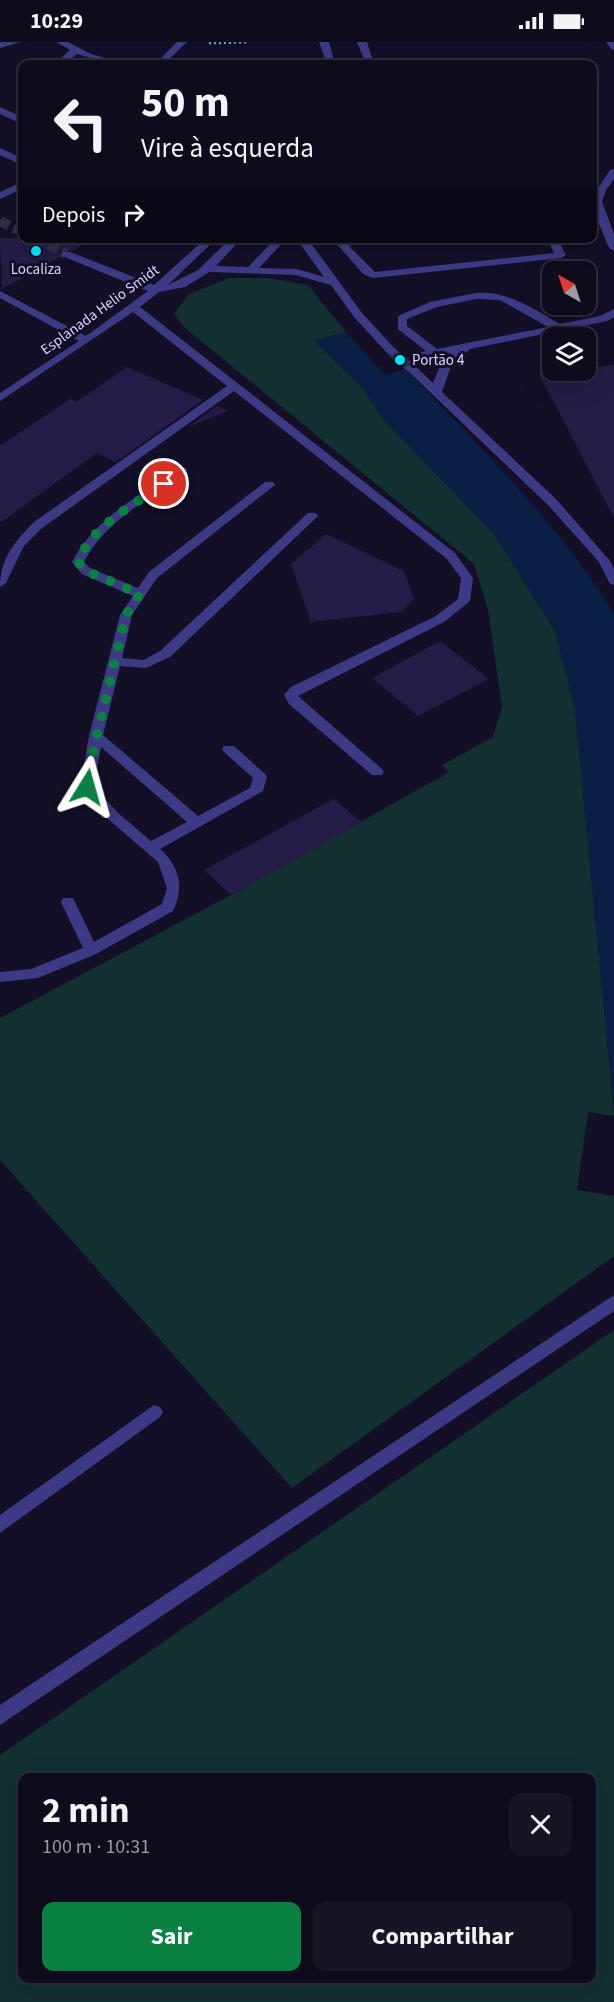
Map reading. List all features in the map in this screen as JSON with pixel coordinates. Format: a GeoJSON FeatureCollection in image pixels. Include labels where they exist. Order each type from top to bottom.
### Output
{"type":"FeatureCollection","features":[{"type":"Feature","properties":{"kind":"street"},"geometry":{"type":"LineString","coordinates":[[0,45],[16,42]]}},
{"type":"Feature","properties":{"kind":"street"},"geometry":{"type":"LineString","coordinates":[[61,42],[88,56],[105,60]]}},
{"type":"Feature","properties":{"kind":"street"},"geometry":{"type":"LineString","coordinates":[[163,60],[182,42]]}},
{"type":"Feature","properties":{"kind":"street"},"geometry":{"type":"LineString","coordinates":[[324,42],[330,60]]}},
{"type":"Feature","properties":{"kind":"street"},"geometry":{"type":"LineString","coordinates":[[362,42],[369,60]]}},
{"type":"Feature","properties":{"kind":"street"},"geometry":{"type":"LineString","coordinates":[[611,42],[614,47]]}},
{"type":"Feature","properties":{"kind":"street"},"geometry":{"type":"LineString","coordinates":[[64,60],[76,50]]}},
{"type":"Feature","properties":{"kind":"street"},"geometry":{"type":"LineString","coordinates":[[0,110],[18,119]]}},
{"type":"Feature","properties":{"kind":"street"},"geometry":{"type":"LineString","coordinates":[[0,151],[18,160]]}},
{"type":"Feature","properties":{"kind":"street"},"geometry":{"type":"LineString","coordinates":[[614,172],[600,190],[597,202],[614,248]]}},
{"type":"Feature","properties":{"kind":"street"},"geometry":{"type":"LineString","coordinates":[[600,190],[614,184]]}},
{"type":"Feature","properties":{"kind":"street"},"geometry":{"type":"LineString","coordinates":[[0,196],[18,187]]}},
{"type":"Feature","properties":{"kind":"street","name":"Esplanada Helio Smidt"},"geometry":{"type":"LineString","coordinates":[[0,398],[134,308],[186,266],[207,243]]}},
{"type":"Feature","properties":{"kind":"street"},"geometry":{"type":"LineString","coordinates":[[66,254],[156,289],[193,279],[207,269],[232,243]]}},
{"type":"Feature","properties":{"kind":"street"},"geometry":{"type":"LineString","coordinates":[[252,269],[277,243]]}},
{"type":"Feature","properties":{"kind":"street"},"geometry":{"type":"LineString","coordinates":[[305,243],[334,283],[392,352]]}},
{"type":"Feature","properties":{"kind":"street"},"geometry":{"type":"LineString","coordinates":[[343,243],[343,247],[367,272],[382,275],[561,255],[555,243]]}},
{"type":"Feature","properties":{"kind":"street"},"geometry":{"type":"LineString","coordinates":[[207,269],[297,272],[334,283]]}},
{"type":"Feature","properties":{"kind":"street"},"geometry":{"type":"LineString","coordinates":[[0,294],[86,340]]}},
{"type":"Feature","properties":{"kind":"street"},"geometry":{"type":"LineString","coordinates":[[542,331],[429,353],[402,327],[402,318],[423,306],[496,296],[556,327]]}},
{"type":"Feature","properties":{"kind":"street"},"geometry":{"type":"LineString","coordinates":[[134,308],[451,556],[467,578],[464,600],[440,619],[296,690],[291,695],[294,701],[377,772]]}},
{"type":"Feature","properties":{"kind":"street"},"geometry":{"type":"LineString","coordinates":[[563,327],[603,319],[614,312]]}},
{"type":"Feature","properties":{"kind":"street"},"geometry":{"type":"LineString","coordinates":[[436,391],[442,368],[450,358],[471,344]]}},
{"type":"Feature","properties":{"kind":"street"},"geometry":{"type":"LineString","coordinates":[[411,368],[553,503],[604,561],[614,581]]}},
{"type":"Feature","properties":{"kind":"street"},"geometry":{"type":"LineString","coordinates":[[0,583],[19,544],[38,525],[235,386]]}},
{"type":"Feature","properties":{"kind":"street"},"geometry":{"type":"LineString","coordinates":[[140,594],[86,571],[78,562],[82,551],[105,525],[183,471]]}},
{"type":"Feature","properties":{"kind":"street"},"geometry":{"type":"LineString","coordinates":[[0,977],[33,974],[91,950],[168,908],[174,888],[164,860],[113,816],[87,787],[96,736],[126,615],[153,575],[269,485]]}},
{"type":"Feature","properties":{"kind":"street"},"geometry":{"type":"LineString","coordinates":[[115,662],[146,664],[165,654],[312,516]]}},
{"type":"Feature","properties":{"kind":"street"},"geometry":{"type":"LineString","coordinates":[[96,736],[197,823]]}},
{"type":"Feature","properties":{"kind":"street"},"geometry":{"type":"LineString","coordinates":[[150,848],[256,791],[260,777],[229,749]]}},
{"type":"Feature","properties":{"kind":"street"},"geometry":{"type":"LineString","coordinates":[[68,902],[91,950]]}},
{"type":"Feature","properties":{"kind":"street"},"geometry":{"type":"LineString","coordinates":[[0,1716],[614,1302]]}},
{"type":"Feature","properties":{"kind":"street"},"geometry":{"type":"LineString","coordinates":[[0,1525],[154,1412]]}},
{"type":"Feature","properties":{"kind":"path"},"geometry":{"type":"LineString","coordinates":[[203,42],[247,42]]}},
{"type":"Feature","properties":{"kind":"green space"},"geometry":{"type":"Polygon","coordinates":[[[229,278],[267,278],[308,285],[346,332],[315,341],[362,387],[384,420],[494,534],[555,631],[575,709],[614,1112],[614,1116],[588,1112],[577,1190],[614,1196],[614,1256],[292,1488],[0,1160],[0,1018],[231,895],[449,772],[442,765],[493,737],[502,707],[488,610],[474,564],[185,328],[174,314],[189,294],[229,278]]]}},
{"type":"Feature","properties":{"kind":"green space"},"geometry":{"type":"Polygon","coordinates":[[[614,1330],[614,2002],[0,2002],[0,1755],[614,1330]]]}},
{"type":"Feature","properties":{"kind":"water"},"geometry":{"type":"Polygon","coordinates":[[[346,332],[385,375],[406,369],[543,516],[592,580],[614,614],[614,1112],[575,709],[555,631],[494,534],[384,420],[362,387],[314,340],[346,332]]]}},
{"type":"Feature","properties":{"kind":"building","name":"Localiza"},"geometry":{"type":"Polygon","coordinates":[[[0,238],[18,238],[18,243],[86,243],[72,251],[60,250],[60,257],[2,289],[0,238]]]}},
{"type":"Feature","properties":{"kind":"building"},"geometry":{"type":"Polygon","coordinates":[[[614,365],[614,518],[543,381],[596,381],[596,367],[614,365]]]}},
{"type":"Feature","properties":{"kind":"building"},"geometry":{"type":"Polygon","coordinates":[[[127,367],[203,400],[116,462],[97,453],[0,523],[0,446],[70,399],[76,402],[127,367]]]}},
{"type":"Feature","properties":{"kind":"building"},"geometry":{"type":"Polygon","coordinates":[[[217,406],[228,411],[188,427],[217,406]]]}},
{"type":"Feature","properties":{"kind":"building"},"geometry":{"type":"Polygon","coordinates":[[[326,534],[404,571],[414,599],[401,612],[311,622],[291,564],[326,534]]]}},
{"type":"Feature","properties":{"kind":"building"},"geometry":{"type":"Polygon","coordinates":[[[440,641],[489,679],[418,716],[372,678],[440,641]]]}},
{"type":"Feature","properties":{"kind":"building"},"geometry":{"type":"Polygon","coordinates":[[[333,799],[362,822],[231,895],[204,870],[333,799]]]}},
{"type":"Feature","properties":{"kind":"tunnel"},"geometry":{"type":"LineString","coordinates":[[0,221],[18,230]]}},
{"type":"Feature","properties":{"kind":"tunnel"},"geometry":{"type":"LineString","coordinates":[[45,243],[66,254]]}},
{"type":"Feature","properties":{"kind":"tunnel"},"geometry":{"type":"LineString","coordinates":[[392,352],[411,368]]}},
{"type":"Feature","properties":{"kind":"place","name":"Localiza"},"geometry":{"type":"Point","coordinates":[36,251]}},
{"type":"Feature","properties":{"kind":"place","name":"Portão 4"},"geometry":{"type":"Point","coordinates":[400,360]}},
{"type":"Feature","properties":{"kind":"route"},"geometry":{"type":"LineString","coordinates":[[87,787],[91,760],[126,615],[140,594],[86,571],[78,562],[82,551],[105,525],[164,484]]}}]}
